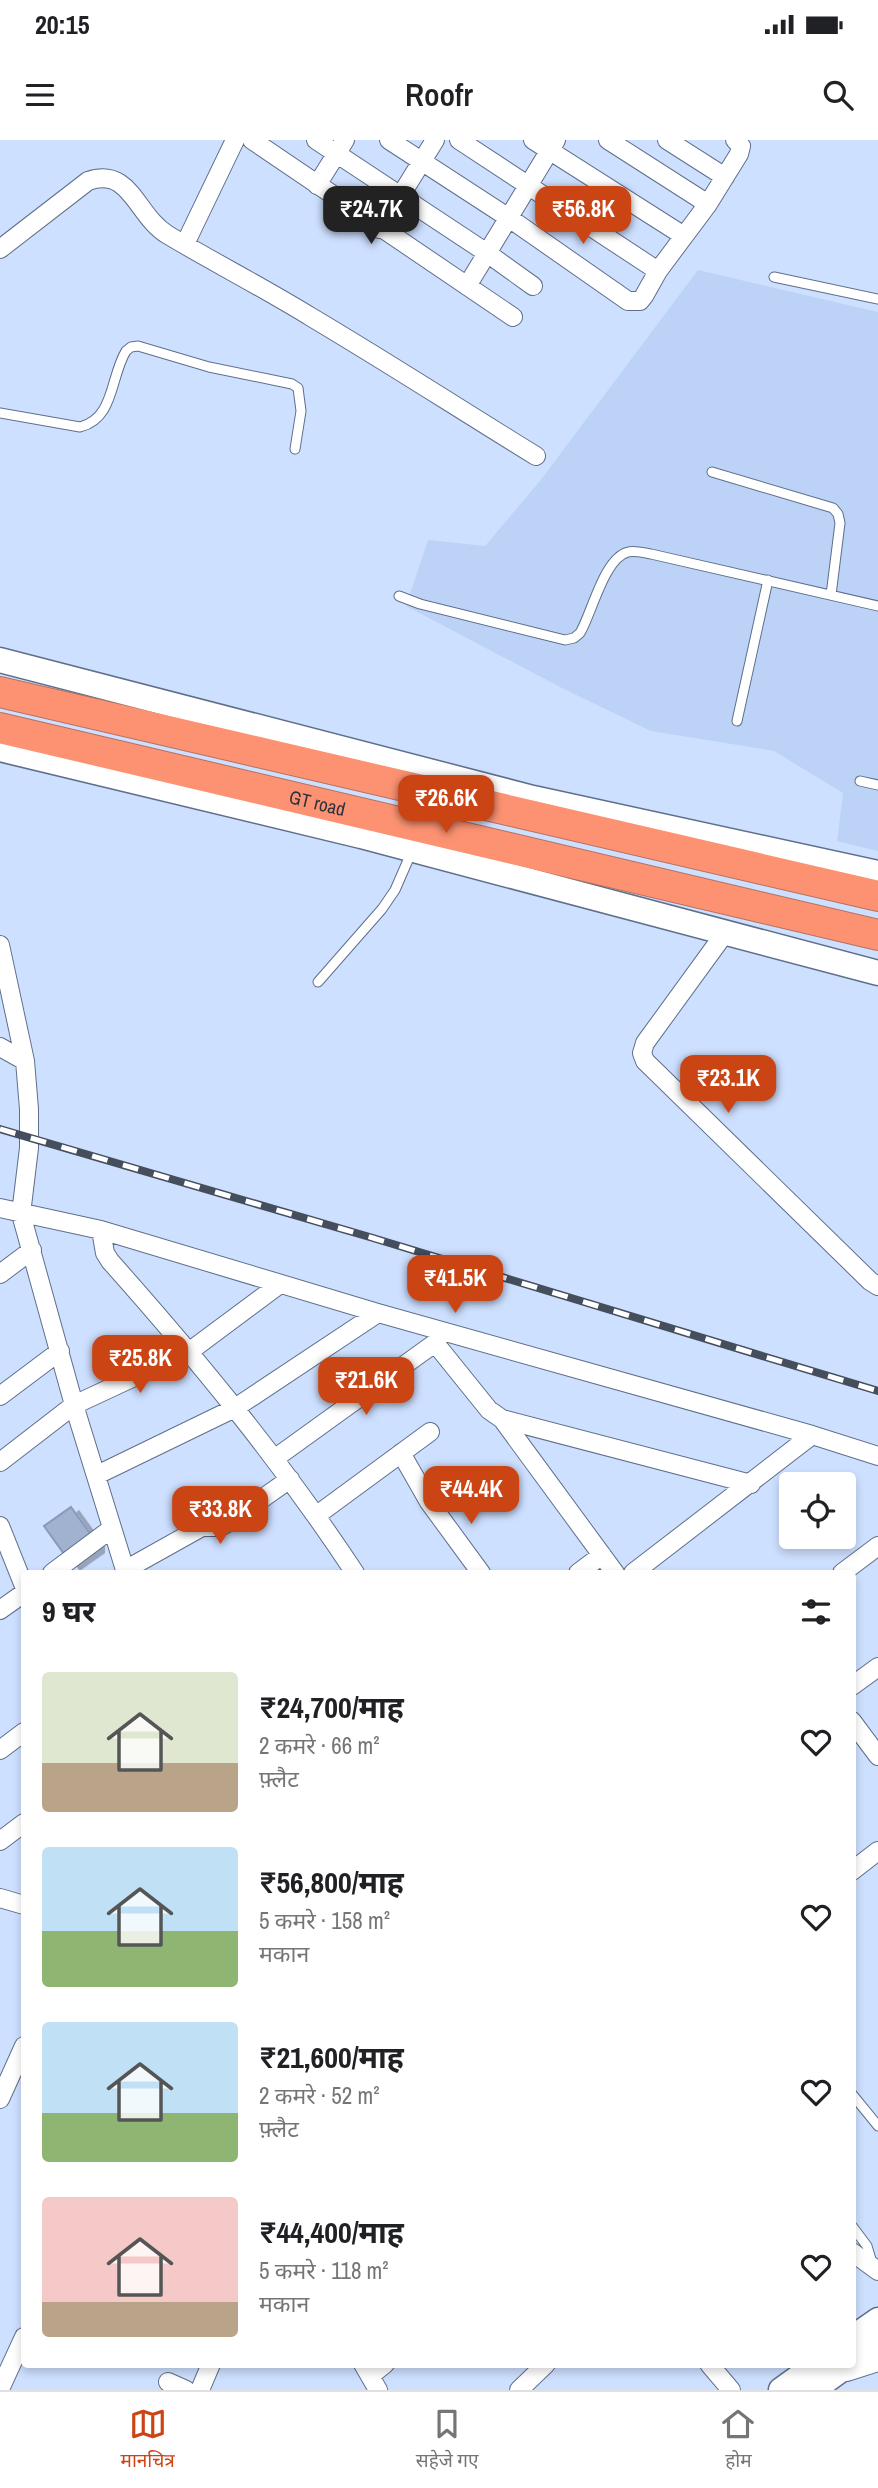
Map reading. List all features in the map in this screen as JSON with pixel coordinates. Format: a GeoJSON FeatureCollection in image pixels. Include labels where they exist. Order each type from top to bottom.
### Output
{"type":"FeatureCollection","features":[{"type":"Feature","properties":{"kind":"highway","name":"GT road"},"geometry":{"type":"LineString","coordinates":[[0,692],[878,896]]}},
{"type":"Feature","properties":{"kind":"highway","name":"GT road"},"geometry":{"type":"LineString","coordinates":[[0,728],[878,935]]}},
{"type":"Feature","properties":{"kind":"main road"},"geometry":{"type":"LineString","coordinates":[[0,660],[533,798],[878,873]]}},
{"type":"Feature","properties":{"kind":"main road"},"geometry":{"type":"LineString","coordinates":[[0,749],[413,850],[878,973]]}},
{"type":"Feature","properties":{"kind":"main road"},"geometry":{"type":"LineString","coordinates":[[856,2335],[878,2320]]}},
{"type":"Feature","properties":{"kind":"main road"},"geometry":{"type":"LineString","coordinates":[[856,2356],[878,2343]]}},
{"type":"Feature","properties":{"kind":"main road"},"geometry":{"type":"LineString","coordinates":[[781,2390],[832,2371]]}},
{"type":"Feature","properties":{"kind":"street"},"geometry":{"type":"LineString","coordinates":[[185,244],[235,140]]}},
{"type":"Feature","properties":{"kind":"street"},"geometry":{"type":"LineString","coordinates":[[252,140],[513,317]]}},
{"type":"Feature","properties":{"kind":"street"},"geometry":{"type":"LineString","coordinates":[[316,140],[340,147],[401,196],[533,286]]}},
{"type":"Feature","properties":{"kind":"street"},"geometry":{"type":"LineString","coordinates":[[389,140],[628,300],[640,301],[658,271],[708,204],[741,150],[735,140]]}},
{"type":"Feature","properties":{"kind":"street"},"geometry":{"type":"LineString","coordinates":[[380,229],[435,140]]}},
{"type":"Feature","properties":{"kind":"street"},"geometry":{"type":"LineString","coordinates":[[459,140],[658,271]]}},
{"type":"Feature","properties":{"kind":"street"},"geometry":{"type":"LineString","coordinates":[[533,140],[553,145],[684,236]]}},
{"type":"Feature","properties":{"kind":"street"},"geometry":{"type":"LineString","coordinates":[[608,140],[708,204]]}},
{"type":"Feature","properties":{"kind":"street"},"geometry":{"type":"LineString","coordinates":[[667,140],[724,177]]}},
{"type":"Feature","properties":{"kind":"street"},"geometry":{"type":"LineString","coordinates":[[467,286],[553,145]]}},
{"type":"Feature","properties":{"kind":"street"},"geometry":{"type":"LineString","coordinates":[[317,185],[340,147]]}},
{"type":"Feature","properties":{"kind":"street"},"geometry":{"type":"LineString","coordinates":[[0,249],[88,181],[100,177],[113,178],[122,183],[157,228],[310,316],[536,456]]}},
{"type":"Feature","properties":{"kind":"street"},"geometry":{"type":"LineString","coordinates":[[725,933],[645,1043],[642,1053],[645,1061],[878,1286]]}},
{"type":"Feature","properties":{"kind":"street"},"geometry":{"type":"LineString","coordinates":[[0,945],[25,1061],[29,1109],[29,1148],[21,1214],[74,1405],[124,1570]]}},
{"type":"Feature","properties":{"kind":"street"},"geometry":{"type":"LineString","coordinates":[[0,1047],[25,1061]]}},
{"type":"Feature","properties":{"kind":"street"},"geometry":{"type":"LineString","coordinates":[[0,1208],[101,1230],[378,1313],[878,1456]]}},
{"type":"Feature","properties":{"kind":"street"},"geometry":{"type":"LineString","coordinates":[[101,1230],[105,1253],[110,1261],[190,1351],[235,1408],[317,1515],[353,1570]]}},
{"type":"Feature","properties":{"kind":"street"},"geometry":{"type":"LineString","coordinates":[[0,1274],[32,1250]]}},
{"type":"Feature","properties":{"kind":"street"},"geometry":{"type":"LineString","coordinates":[[0,1462],[74,1405],[190,1351],[280,1284]]}},
{"type":"Feature","properties":{"kind":"street"},"geometry":{"type":"LineString","coordinates":[[97,1475],[235,1408],[378,1313]]}},
{"type":"Feature","properties":{"kind":"street"},"geometry":{"type":"LineString","coordinates":[[274,1459],[436,1343],[489,1410],[502,1419],[613,1570]]}},
{"type":"Feature","properties":{"kind":"street"},"geometry":{"type":"LineString","coordinates":[[0,1396],[60,1351]]}},
{"type":"Feature","properties":{"kind":"street"},"geometry":{"type":"LineString","coordinates":[[502,1419],[751,1484]]}},
{"type":"Feature","properties":{"kind":"street"},"geometry":{"type":"LineString","coordinates":[[317,1515],[430,1432]]}},
{"type":"Feature","properties":{"kind":"street"},"geometry":{"type":"LineString","coordinates":[[637,1570],[812,1435]]}},
{"type":"Feature","properties":{"kind":"street"},"geometry":{"type":"LineString","coordinates":[[401,1453],[429,1502],[479,1570]]}},
{"type":"Feature","properties":{"kind":"street"},"geometry":{"type":"LineString","coordinates":[[128,1570],[202,1527],[216,1528],[229,1522],[290,1479]]}},
{"type":"Feature","properties":{"kind":"street"},"geometry":{"type":"LineString","coordinates":[[0,1526],[21,1578]]}},
{"type":"Feature","properties":{"kind":"street"},"geometry":{"type":"LineString","coordinates":[[55,1570],[111,1529]]}},
{"type":"Feature","properties":{"kind":"street"},"geometry":{"type":"LineString","coordinates":[[846,1570],[878,1546]]}},
{"type":"Feature","properties":{"kind":"street"},"geometry":{"type":"LineString","coordinates":[[582,1570],[602,1555]]}},
{"type":"Feature","properties":{"kind":"street"},"geometry":{"type":"LineString","coordinates":[[0,1610],[21,1595]]}},
{"type":"Feature","properties":{"kind":"street"},"geometry":{"type":"LineString","coordinates":[[856,1683],[878,1667]]}},
{"type":"Feature","properties":{"kind":"street"},"geometry":{"type":"LineString","coordinates":[[856,1726],[878,1756]]}},
{"type":"Feature","properties":{"kind":"street"},"geometry":{"type":"LineString","coordinates":[[0,1749],[21,1734]]}},
{"type":"Feature","properties":{"kind":"street"},"geometry":{"type":"LineString","coordinates":[[0,1841],[21,1825]]}},
{"type":"Feature","properties":{"kind":"street"},"geometry":{"type":"LineString","coordinates":[[856,1868],[878,1851]]}},
{"type":"Feature","properties":{"kind":"street"},"geometry":{"type":"LineString","coordinates":[[0,1899],[21,1904]]}},
{"type":"Feature","properties":{"kind":"street"},"geometry":{"type":"LineString","coordinates":[[0,2098],[21,2052]]}},
{"type":"Feature","properties":{"kind":"street"},"geometry":{"type":"LineString","coordinates":[[856,2255],[876,2269]]}},
{"type":"Feature","properties":{"kind":"street"},"geometry":{"type":"LineString","coordinates":[[0,2389],[21,2344]]}},
{"type":"Feature","properties":{"kind":"street"},"geometry":{"type":"LineString","coordinates":[[856,2366],[878,2362]]}},
{"type":"Feature","properties":{"kind":"street"},"geometry":{"type":"LineString","coordinates":[[200,2390],[209,2368]]}},
{"type":"Feature","properties":{"kind":"street"},"geometry":{"type":"LineString","coordinates":[[519,2390],[542,2368]]}},
{"type":"Feature","properties":{"kind":"street"},"geometry":{"type":"LineString","coordinates":[[712,2368],[731,2390]]}},
{"type":"Feature","properties":{"kind":"street"},"geometry":{"type":"LineString","coordinates":[[168,2382],[186,2390]]}},
{"type":"Feature","properties":{"kind":"lane"},"geometry":{"type":"LineString","coordinates":[[774,277],[878,299]]}},
{"type":"Feature","properties":{"kind":"lane"},"geometry":{"type":"LineString","coordinates":[[0,413],[80,427],[87,425],[102,414],[126,351],[138,346],[209,367],[292,384],[298,388],[300,394],[295,449]]}},
{"type":"Feature","properties":{"kind":"lane"},"geometry":{"type":"LineString","coordinates":[[712,472],[833,508],[840,523],[831,594]]}},
{"type":"Feature","properties":{"kind":"lane"},"geometry":{"type":"LineString","coordinates":[[399,596],[565,640],[580,633],[613,563],[627,552],[651,554],[878,606]]}},
{"type":"Feature","properties":{"kind":"lane"},"geometry":{"type":"LineString","coordinates":[[737,721],[768,580]]}},
{"type":"Feature","properties":{"kind":"lane"},"geometry":{"type":"LineString","coordinates":[[860,781],[878,785]]}},
{"type":"Feature","properties":{"kind":"lane"},"geometry":{"type":"LineString","coordinates":[[318,982],[382,909],[395,890],[413,850]]}},
{"type":"Feature","properties":{"kind":"lane"},"geometry":{"type":"LineString","coordinates":[[856,2099],[878,2126]]}},
{"type":"Feature","properties":{"kind":"lane"},"geometry":{"type":"LineString","coordinates":[[856,2231],[867,2246],[876,2269]]}},
{"type":"Feature","properties":{"kind":"shaded area"},"geometry":{"type":"Polygon","coordinates":[[[698,270],[878,312],[878,851],[837,841],[843,793],[774,751],[651,731],[564,689],[406,606],[428,540],[485,546],[540,481],[698,270]]]}},
{"type":"Feature","properties":{"kind":"building"},"geometry":{"type":"Polygon","coordinates":[[[71,1507],[99,1546],[72,1565],[44,1526],[71,1507]]]}},
{"type":"Feature","properties":{"kind":"railway"},"geometry":{"type":"LineString","coordinates":[[0,1129],[373,1238],[878,1391]]}}]}
